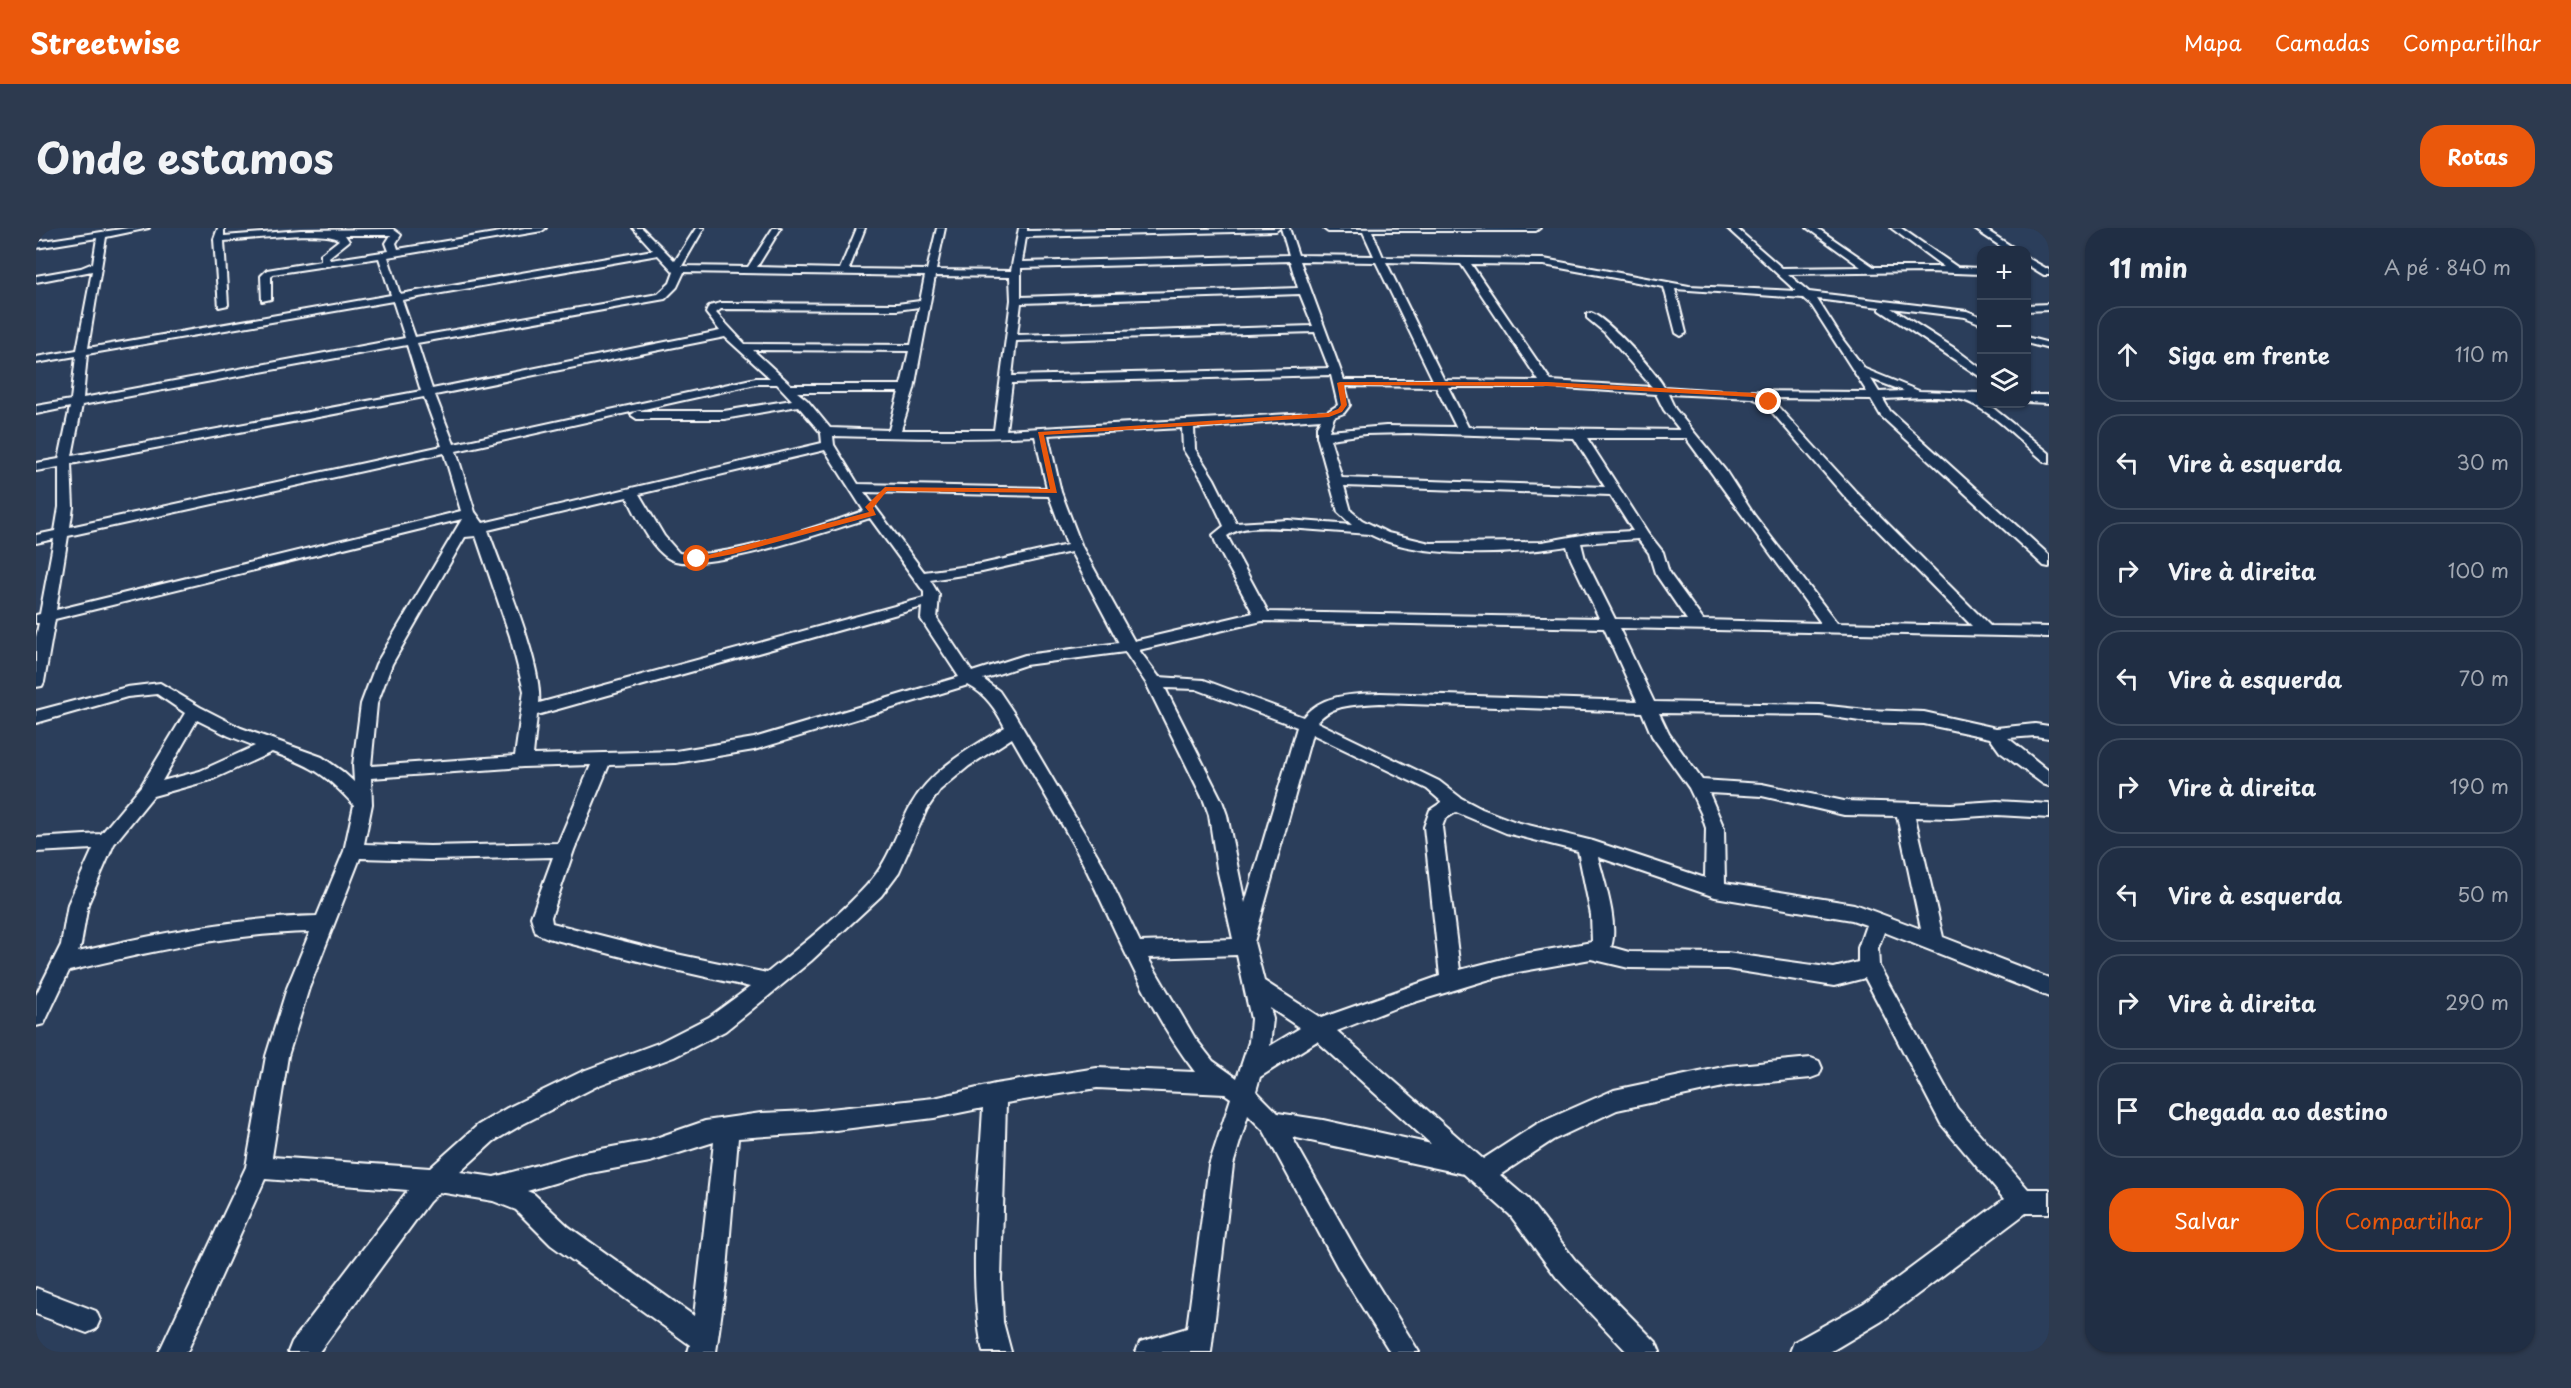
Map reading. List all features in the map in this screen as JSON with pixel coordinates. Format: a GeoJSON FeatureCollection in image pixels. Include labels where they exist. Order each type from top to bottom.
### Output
{"type":"FeatureCollection","features":[{"type":"Feature","properties":{"kind":"street"},"geometry":{"type":"LineString","coordinates":[[36,244],[145,228]]}},
{"type":"Feature","properties":{"kind":"street"},"geometry":{"type":"LineString","coordinates":[[221,228],[219,239],[223,304]]}},
{"type":"Feature","properties":{"kind":"street"},"geometry":{"type":"LineString","coordinates":[[266,299],[266,276],[270,272],[542,228]]}},
{"type":"Feature","properties":{"kind":"street"},"geometry":{"type":"LineString","coordinates":[[36,410],[411,340],[661,297],[674,285],[679,276],[677,269],[638,228]]}},
{"type":"Feature","properties":{"kind":"street"},"geometry":{"type":"LineString","coordinates":[[677,269],[700,228]]}},
{"type":"Feature","properties":{"kind":"street"},"geometry":{"type":"LineString","coordinates":[[751,270],[777,228]]}},
{"type":"Feature","properties":{"kind":"street"},"geometry":{"type":"LineString","coordinates":[[843,272],[861,228]]}},
{"type":"Feature","properties":{"kind":"street"},"geometry":{"type":"LineString","coordinates":[[894,435],[908,389],[914,348],[940,228]]}},
{"type":"Feature","properties":{"kind":"street"},"geometry":{"type":"LineString","coordinates":[[1003,435],[1000,432],[1022,231],[1276,228]]}},
{"type":"Feature","properties":{"kind":"street"},"geometry":{"type":"LineString","coordinates":[[455,543],[480,528],[631,492],[827,439],[894,435],[1003,435],[1329,415],[1340,410],[1344,405],[1340,383],[1304,291],[1285,228]]}},
{"type":"Feature","properties":{"kind":"street"},"geometry":{"type":"LineString","coordinates":[[1328,229],[1536,228]]}},
{"type":"Feature","properties":{"kind":"street"},"geometry":{"type":"LineString","coordinates":[[1731,228],[1816,304],[1838,341],[1877,396],[1885,413],[2049,563]]}},
{"type":"Feature","properties":{"kind":"street"},"geometry":{"type":"LineString","coordinates":[[1811,228],[1872,270]]}},
{"type":"Feature","properties":{"kind":"street"},"geometry":{"type":"LineString","coordinates":[[1895,228],[1955,270]]}},
{"type":"Feature","properties":{"kind":"street"},"geometry":{"type":"LineString","coordinates":[[1977,228],[2006,246]]}},
{"type":"Feature","properties":{"kind":"street"},"geometry":{"type":"LineString","coordinates":[[1367,229],[1437,383],[1464,431]]}},
{"type":"Feature","properties":{"kind":"street"},"geometry":{"type":"LineString","coordinates":[[52,231],[52,242]]}},
{"type":"Feature","properties":{"kind":"street"},"geometry":{"type":"LineString","coordinates":[[327,263],[324,256],[344,241],[341,236],[332,233]]}},
{"type":"Feature","properties":{"kind":"street"},"geometry":{"type":"LineString","coordinates":[[219,239],[273,234],[396,233],[388,253],[397,298],[428,393],[449,447],[469,514],[480,528],[518,636],[532,691],[523,761]]}},
{"type":"Feature","properties":{"kind":"street"},"geometry":{"type":"LineString","coordinates":[[36,682],[42,617],[66,507],[65,461],[77,402],[82,352],[102,235]]}},
{"type":"Feature","properties":{"kind":"street"},"geometry":{"type":"LineString","coordinates":[[36,360],[659,252]]}},
{"type":"Feature","properties":{"kind":"street"},"geometry":{"type":"LineString","coordinates":[[677,269],[930,272],[1295,258],[1463,259],[1554,263],[1669,287],[1722,292],[1806,295],[1966,314],[1977,313]]}},
{"type":"Feature","properties":{"kind":"street"},"geometry":{"type":"LineString","coordinates":[[1463,259],[1481,288],[1530,354],[1547,384]]}},
{"type":"Feature","properties":{"kind":"street"},"geometry":{"type":"LineString","coordinates":[[2031,263],[2048,273]]}},
{"type":"Feature","properties":{"kind":"street"},"geometry":{"type":"LineString","coordinates":[[36,279],[98,269]]}},
{"type":"Feature","properties":{"kind":"street"},"geometry":{"type":"LineString","coordinates":[[1780,271],[1977,271]]}},
{"type":"Feature","properties":{"kind":"street"},"geometry":{"type":"LineString","coordinates":[[2031,272],[2048,273]]}},
{"type":"Feature","properties":{"kind":"street"},"geometry":{"type":"LineString","coordinates":[[1669,287],[1681,333]]}},
{"type":"Feature","properties":{"kind":"street"},"geometry":{"type":"LineString","coordinates":[[1016,300],[1304,291]]}},
{"type":"Feature","properties":{"kind":"street"},"geometry":{"type":"LineString","coordinates":[[1879,304],[1977,371]]}},
{"type":"Feature","properties":{"kind":"street"},"geometry":{"type":"LineString","coordinates":[[924,308],[716,307],[711,314],[774,380],[802,402],[827,439],[854,488],[922,577],[932,594],[929,619],[969,679],[985,687],[1007,715],[1095,868],[1133,950],[1187,1045],[1205,1068],[1234,1089],[1272,1123],[1348,1261],[1405,1352]]}},
{"type":"Feature","properties":{"kind":"street"},"geometry":{"type":"LineString","coordinates":[[2031,308],[2049,307]]}},
{"type":"Feature","properties":{"kind":"street"},"geometry":{"type":"LineString","coordinates":[[1966,314],[1977,319]]}},
{"type":"Feature","properties":{"kind":"street"},"geometry":{"type":"LineString","coordinates":[[1591,316],[1654,380],[1689,434],[1832,627]]}},
{"type":"Feature","properties":{"kind":"street"},"geometry":{"type":"LineString","coordinates":[[1010,338],[1319,329]]}},
{"type":"Feature","properties":{"kind":"street"},"geometry":{"type":"LineString","coordinates":[[36,467],[428,393],[727,333]]}},
{"type":"Feature","properties":{"kind":"street"},"geometry":{"type":"LineString","coordinates":[[2031,341],[2049,346]]}},
{"type":"Feature","properties":{"kind":"street"},"geometry":{"type":"LineString","coordinates":[[742,347],[914,348]]}},
{"type":"Feature","properties":{"kind":"street"},"geometry":{"type":"LineString","coordinates":[[1005,380],[1336,371]]}},
{"type":"Feature","properties":{"kind":"street"},"geometry":{"type":"LineString","coordinates":[[1861,371],[1926,394]]}},
{"type":"Feature","properties":{"kind":"street"},"geometry":{"type":"LineString","coordinates":[[36,539],[449,447],[774,380],[908,389]]}},
{"type":"Feature","properties":{"kind":"street"},"geometry":{"type":"LineString","coordinates":[[1340,383],[1547,384],[1661,394],[1688,391],[1771,398],[1926,394],[1977,400]]}},
{"type":"Feature","properties":{"kind":"street"},"geometry":{"type":"LineString","coordinates":[[1771,398],[1797,436],[1851,495],[1984,629]]}},
{"type":"Feature","properties":{"kind":"street"},"geometry":{"type":"LineString","coordinates":[[2031,398],[2049,399]]}},
{"type":"Feature","properties":{"kind":"street"},"geometry":{"type":"LineString","coordinates":[[612,413],[724,416],[802,402]]}},
{"type":"Feature","properties":{"kind":"street"},"geometry":{"type":"LineString","coordinates":[[1990,408],[2043,450],[2049,459]]}},
{"type":"Feature","properties":{"kind":"street"},"geometry":{"type":"LineString","coordinates":[[1329,415],[1323,426],[1323,436],[1345,512],[1369,531]]}},
{"type":"Feature","properties":{"kind":"street"},"geometry":{"type":"LineString","coordinates":[[1188,424],[1186,435],[1189,448],[1208,479],[1231,527]]}},
{"type":"Feature","properties":{"kind":"street"},"geometry":{"type":"LineString","coordinates":[[1323,436],[1357,431],[1464,431],[1580,435],[1689,434]]}},
{"type":"Feature","properties":{"kind":"street"},"geometry":{"type":"LineString","coordinates":[[1041,433],[1054,492],[1075,547],[1129,647],[1154,682],[1218,815],[1227,868],[1262,1019],[1260,1042],[1251,1071]]}},
{"type":"Feature","properties":{"kind":"street"},"geometry":{"type":"LineString","coordinates":[[1580,435],[1642,535],[1656,552],[1662,573],[1697,624]]}},
{"type":"Feature","properties":{"kind":"street"},"geometry":{"type":"LineString","coordinates":[[1338,482],[1616,491]]}},
{"type":"Feature","properties":{"kind":"street"},"geometry":{"type":"LineString","coordinates":[[854,488],[1054,492]]}},
{"type":"Feature","properties":{"kind":"street"},"geometry":{"type":"LineString","coordinates":[[631,492],[653,530],[671,554],[684,559],[697,559],[730,552],[871,510],[885,489]]}},
{"type":"Feature","properties":{"kind":"street"},"geometry":{"type":"LineString","coordinates":[[173,1352],[258,1167],[277,1056],[298,988],[353,851],[363,804],[362,771],[369,704],[384,664],[455,543],[469,514]]}},
{"type":"Feature","properties":{"kind":"street"},"geometry":{"type":"LineString","coordinates":[[42,617],[469,514]]}},
{"type":"Feature","properties":{"kind":"street"},"geometry":{"type":"LineString","coordinates":[[1262,616],[1252,592],[1226,552],[1220,535],[1221,532],[1231,527],[1245,524],[1283,524],[1369,531],[1430,547],[1510,548],[1642,535]]}},
{"type":"Feature","properties":{"kind":"street"},"geometry":{"type":"LineString","coordinates":[[1573,540],[1578,559],[1661,736],[1697,786],[1715,828],[1715,889]]}},
{"type":"Feature","properties":{"kind":"street"},"geometry":{"type":"LineString","coordinates":[[922,577],[982,568],[1075,547]]}},
{"type":"Feature","properties":{"kind":"street"},"geometry":{"type":"LineString","coordinates":[[531,711],[932,600]]}},
{"type":"Feature","properties":{"kind":"street"},"geometry":{"type":"LineString","coordinates":[[337,776],[362,771],[523,761],[676,757],[754,744],[950,687],[1025,660],[1129,647],[1262,616],[2049,632]]}},
{"type":"Feature","properties":{"kind":"street"},"geometry":{"type":"LineString","coordinates":[[1154,682],[1198,684],[1306,724],[1433,785],[1455,803],[1475,814],[1513,828],[1586,846],[1715,889],[1854,912],[2049,988]]}},
{"type":"Feature","properties":{"kind":"street"},"geometry":{"type":"LineString","coordinates":[[36,717],[127,692],[160,688],[194,711],[256,741],[316,761],[337,776],[363,804]]}},
{"type":"Feature","properties":{"kind":"street"},"geometry":{"type":"LineString","coordinates":[[1245,944],[1306,724],[1314,712],[1338,701],[1380,698],[1820,710],[1866,716],[1924,718],[1996,734],[2034,730],[2049,732]]}},
{"type":"Feature","properties":{"kind":"street"},"geometry":{"type":"LineString","coordinates":[[36,1017],[63,963],[70,945],[78,904],[106,841],[147,791],[194,711]]}},
{"type":"Feature","properties":{"kind":"street"},"geometry":{"type":"LineString","coordinates":[[302,1352],[420,1194],[464,1152],[486,1133],[515,1116],[591,1078],[666,1050],[717,1024],[804,955],[874,891],[892,867],[919,807],[933,786],[963,762],[1014,729]]}},
{"type":"Feature","properties":{"kind":"street"},"geometry":{"type":"LineString","coordinates":[[1996,734],[2006,748],[2049,780]]}},
{"type":"Feature","properties":{"kind":"street"},"geometry":{"type":"LineString","coordinates":[[147,791],[204,776],[272,745]]}},
{"type":"Feature","properties":{"kind":"street"},"geometry":{"type":"LineString","coordinates":[[602,759],[565,850],[542,917],[543,927],[662,959],[769,982]]}},
{"type":"Feature","properties":{"kind":"street"},"geometry":{"type":"LineString","coordinates":[[1697,786],[1762,790],[1834,807],[1951,812],[1997,808],[2049,811]]}},
{"type":"Feature","properties":{"kind":"street"},"geometry":{"type":"LineString","coordinates":[[1451,980],[1433,827],[1437,815],[1455,803]]}},
{"type":"Feature","properties":{"kind":"street"},"geometry":{"type":"LineString","coordinates":[[1905,811],[1934,942]]}},
{"type":"Feature","properties":{"kind":"street"},"geometry":{"type":"LineString","coordinates":[[36,845],[106,841]]}},
{"type":"Feature","properties":{"kind":"street"},"geometry":{"type":"LineString","coordinates":[[1586,846],[1603,927],[1604,941],[1601,948],[1595,952]]}},
{"type":"Feature","properties":{"kind":"street"},"geometry":{"type":"LineString","coordinates":[[353,851],[430,854],[565,850]]}},
{"type":"Feature","properties":{"kind":"street"},"geometry":{"type":"LineString","coordinates":[[1877,921],[1868,948],[1869,966],[1949,1116],[2022,1201]]}},
{"type":"Feature","properties":{"kind":"street"},"geometry":{"type":"LineString","coordinates":[[63,963],[185,937],[299,924],[323,924]]}},
{"type":"Feature","properties":{"kind":"street"},"geometry":{"type":"LineString","coordinates":[[1133,950],[1245,944]]}},
{"type":"Feature","properties":{"kind":"street"},"geometry":{"type":"LineString","coordinates":[[1150,1352],[1198,1344],[1221,1166],[1234,1089],[1251,1071],[1319,1029],[1451,980],[1524,961],[1576,952],[1595,952],[1629,960],[1727,961],[1834,977],[1860,971],[1869,966]]}},
{"type":"Feature","properties":{"kind":"street"},"geometry":{"type":"LineString","coordinates":[[1256,987],[1319,1029],[1519,1207],[1566,1269],[1646,1352]]}},
{"type":"Feature","properties":{"kind":"street"},"geometry":{"type":"LineString","coordinates":[[1272,1123],[1323,1131],[1477,1168],[1545,1132],[1614,1100],[1728,1076],[1811,1068]]}},
{"type":"Feature","properties":{"kind":"street"},"geometry":{"type":"LineString","coordinates":[[494,1190],[585,1163],[650,1151],[705,1132],[761,1124],[811,1122],[934,1108],[995,1094],[1097,1078],[1234,1089]]}},
{"type":"Feature","properties":{"kind":"street"},"geometry":{"type":"LineString","coordinates":[[995,1094],[988,1280],[990,1322],[998,1352]]}},
{"type":"Feature","properties":{"kind":"street"},"geometry":{"type":"LineString","coordinates":[[258,1167],[436,1180],[494,1190],[525,1202],[560,1236],[703,1346],[713,1282],[727,1129]]}},
{"type":"Feature","properties":{"kind":"street"},"geometry":{"type":"LineString","coordinates":[[1804,1352],[1874,1312],[1976,1233],[2022,1201],[2049,1201]]}},
{"type":"Feature","properties":{"kind":"street"},"geometry":{"type":"LineString","coordinates":[[36,1301],[87,1320]]}},
{"type":"Feature","properties":{"kind":"route"},"geometry":{"type":"LineString","coordinates":[[697,559],[873,513],[869,507],[885,489],[1054,492],[1041,433],[1329,415],[1340,410],[1344,405],[1340,383],[1547,384],[1755,395],[1769,402]]}}]}
